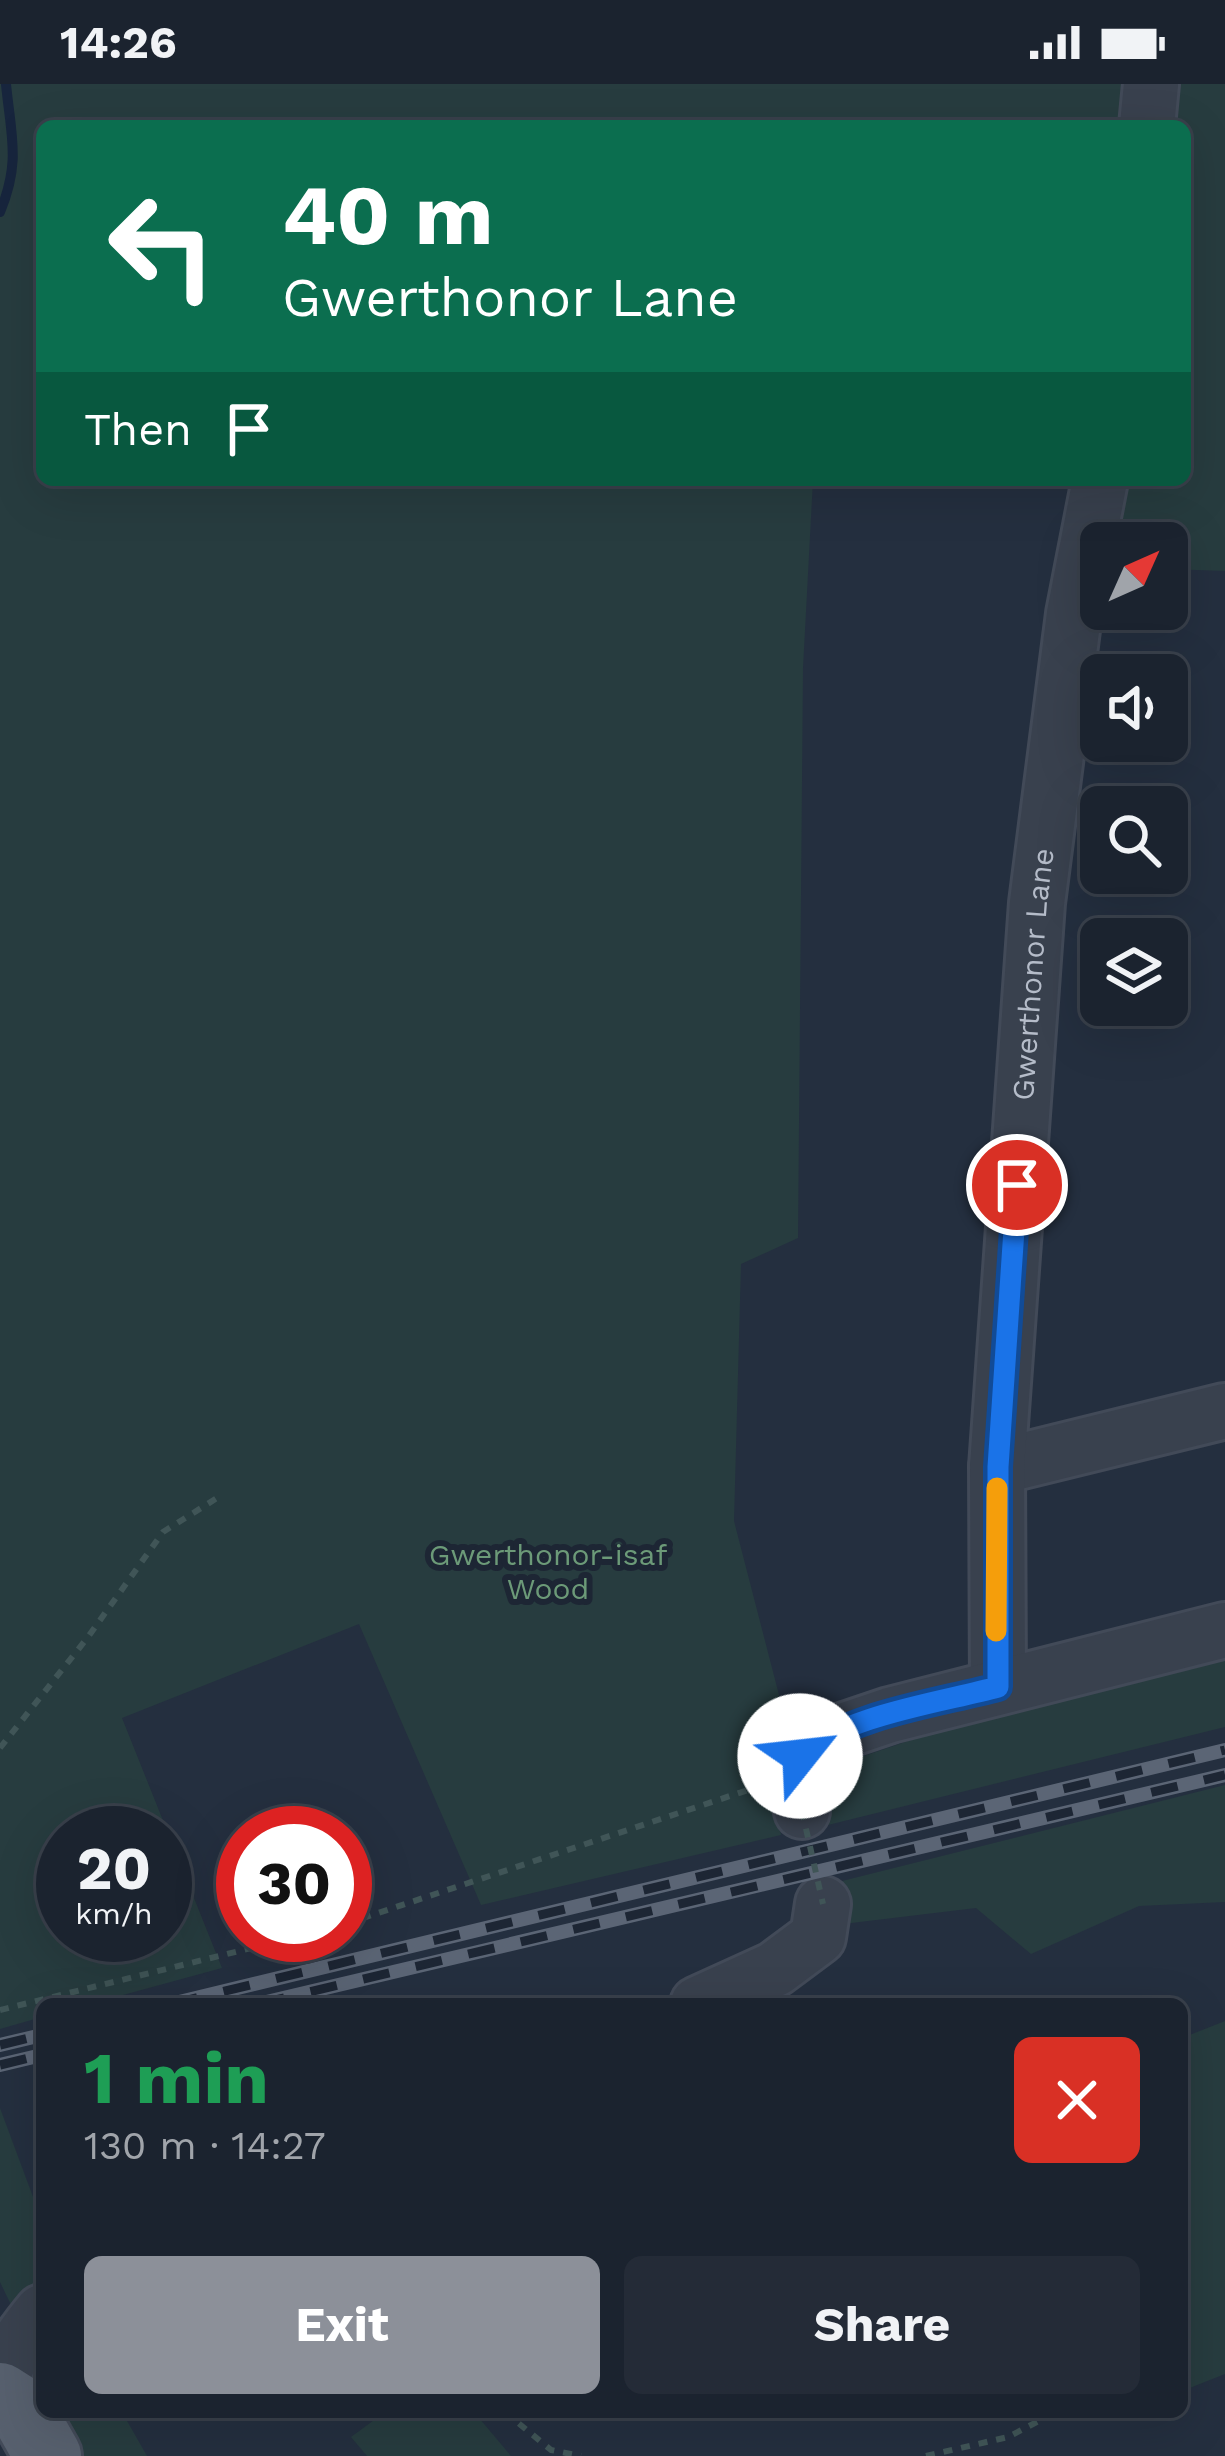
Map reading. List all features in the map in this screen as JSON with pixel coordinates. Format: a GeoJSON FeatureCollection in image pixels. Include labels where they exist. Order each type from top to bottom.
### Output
{"type":"FeatureCollection","features":[{"type":"Feature","properties":{"kind":"main road"},"geometry":{"type":"LineString","coordinates":[[0,2396],[22,2410],[48,2456]]}},
{"type":"Feature","properties":{"kind":"street"},"geometry":{"type":"LineString","coordinates":[[1148,120],[1151,84]]}},
{"type":"Feature","properties":{"kind":"street","name":"Gwerthonor Lane"},"geometry":{"type":"LineString","coordinates":[[998,1687],[998,1467],[1037,903],[1074,614],[1099,486]]}},
{"type":"Feature","properties":{"kind":"street"},"geometry":{"type":"LineString","coordinates":[[998,1467],[1225,1411]]}},
{"type":"Feature","properties":{"kind":"street"},"geometry":{"type":"LineString","coordinates":[[798,1793],[800,1756],[819,1739],[890,1715],[1225,1630]]}},
{"type":"Feature","properties":{"kind":"street"},"geometry":{"type":"LineString","coordinates":[[710,1998],[797,1956],[818,1937],[824,1904]]}},
{"type":"Feature","properties":{"kind":"street"},"geometry":{"type":"LineString","coordinates":[[0,2386],[4,2368],[36,2319]]}},
{"type":"Feature","properties":{"kind":"path"},"geometry":{"type":"LineString","coordinates":[[0,1748],[163,1532],[217,1498]]}},
{"type":"Feature","properties":{"kind":"path"},"geometry":{"type":"LineString","coordinates":[[372,1916],[798,1793],[824,1904]]}},
{"type":"Feature","properties":{"kind":"path"},"geometry":{"type":"LineString","coordinates":[[49,1998],[216,1957]]}},
{"type":"Feature","properties":{"kind":"path"},"geometry":{"type":"LineString","coordinates":[[0,2010],[36,2001]]}},
{"type":"Feature","properties":{"kind":"path"},"geometry":{"type":"LineString","coordinates":[[512,2418],[551,2450],[581,2456]]}},
{"type":"Feature","properties":{"kind":"path"},"geometry":{"type":"LineString","coordinates":[[926,2456],[1008,2437],[1044,2418]]}},
{"type":"Feature","properties":{"kind":"green space","name":"Gwerthonor-isaf Wood"},"geometry":{"type":"Polygon","coordinates":[[[0,84],[1225,84],[1225,571],[1188,570],[1188,522],[1109,522],[1115,486],[1191,486],[1191,120],[36,120],[36,486],[813,486],[803,668],[798,1238],[741,1264],[734,1521],[786,1722],[769,1759],[781,1835],[481,1905],[359,1624],[122,1718],[157,1806],[36,1806],[36,1962],[192,1962],[192,1893],[222,1968],[112,1998],[36,1998],[36,2019],[0,2029],[0,84]]]}},
{"type":"Feature","properties":{"kind":"green space"},"geometry":{"type":"Polygon","coordinates":[[[1225,1654],[1225,1727],[824,1826],[819,1787],[823,1770],[949,1727],[1225,1654]]]}},
{"type":"Feature","properties":{"kind":"green space"},"geometry":{"type":"Polygon","coordinates":[[[1225,1785],[1225,1902],[1139,1906],[1031,1954],[976,1908],[843,1924],[834,1883],[1225,1785]]]}},
{"type":"Feature","properties":{"kind":"green space"},"geometry":{"type":"Polygon","coordinates":[[[1225,2021],[1225,2374],[1188,2389],[1188,2036],[1225,2021]]]}},
{"type":"Feature","properties":{"kind":"green space"},"geometry":{"type":"Polygon","coordinates":[[[0,2108],[36,2205],[36,2289],[12,2307],[0,2282],[0,2108]]]}},
{"type":"Feature","properties":{"kind":"green space"},"geometry":{"type":"Polygon","coordinates":[[[63,2418],[125,2418],[147,2456],[83,2456],[63,2418]]]}},
{"type":"Feature","properties":{"kind":"green space"},"geometry":{"type":"Polygon","coordinates":[[[377,2418],[479,2418],[511,2456],[367,2456],[351,2437],[377,2418]]]}},
{"type":"Feature","properties":{"kind":"waterway"},"geometry":{"type":"LineString","coordinates":[[0,212],[12,163],[6,84]]}},
{"type":"Feature","properties":{"kind":"railway"},"geometry":{"type":"LineString","coordinates":[[196,1998],[1225,1750]]}},
{"type":"Feature","properties":{"kind":"railway"},"geometry":{"type":"LineString","coordinates":[[283,1998],[1225,1775]]}},
{"type":"Feature","properties":{"kind":"railway"},"geometry":{"type":"LineString","coordinates":[[0,2045],[36,2036]]}},
{"type":"Feature","properties":{"kind":"railway"},"geometry":{"type":"LineString","coordinates":[[0,2065],[36,2056]]}},
{"type":"Feature","properties":{"kind":"slow traffic"},"geometry":{"type":"LineString","coordinates":[[996,1631],[997,1488]]}},
{"type":"Feature","properties":{"kind":"route"},"geometry":{"type":"LineString","coordinates":[[800,1756],[819,1739],[998,1687],[998,1467],[1017,1185]]}}]}
